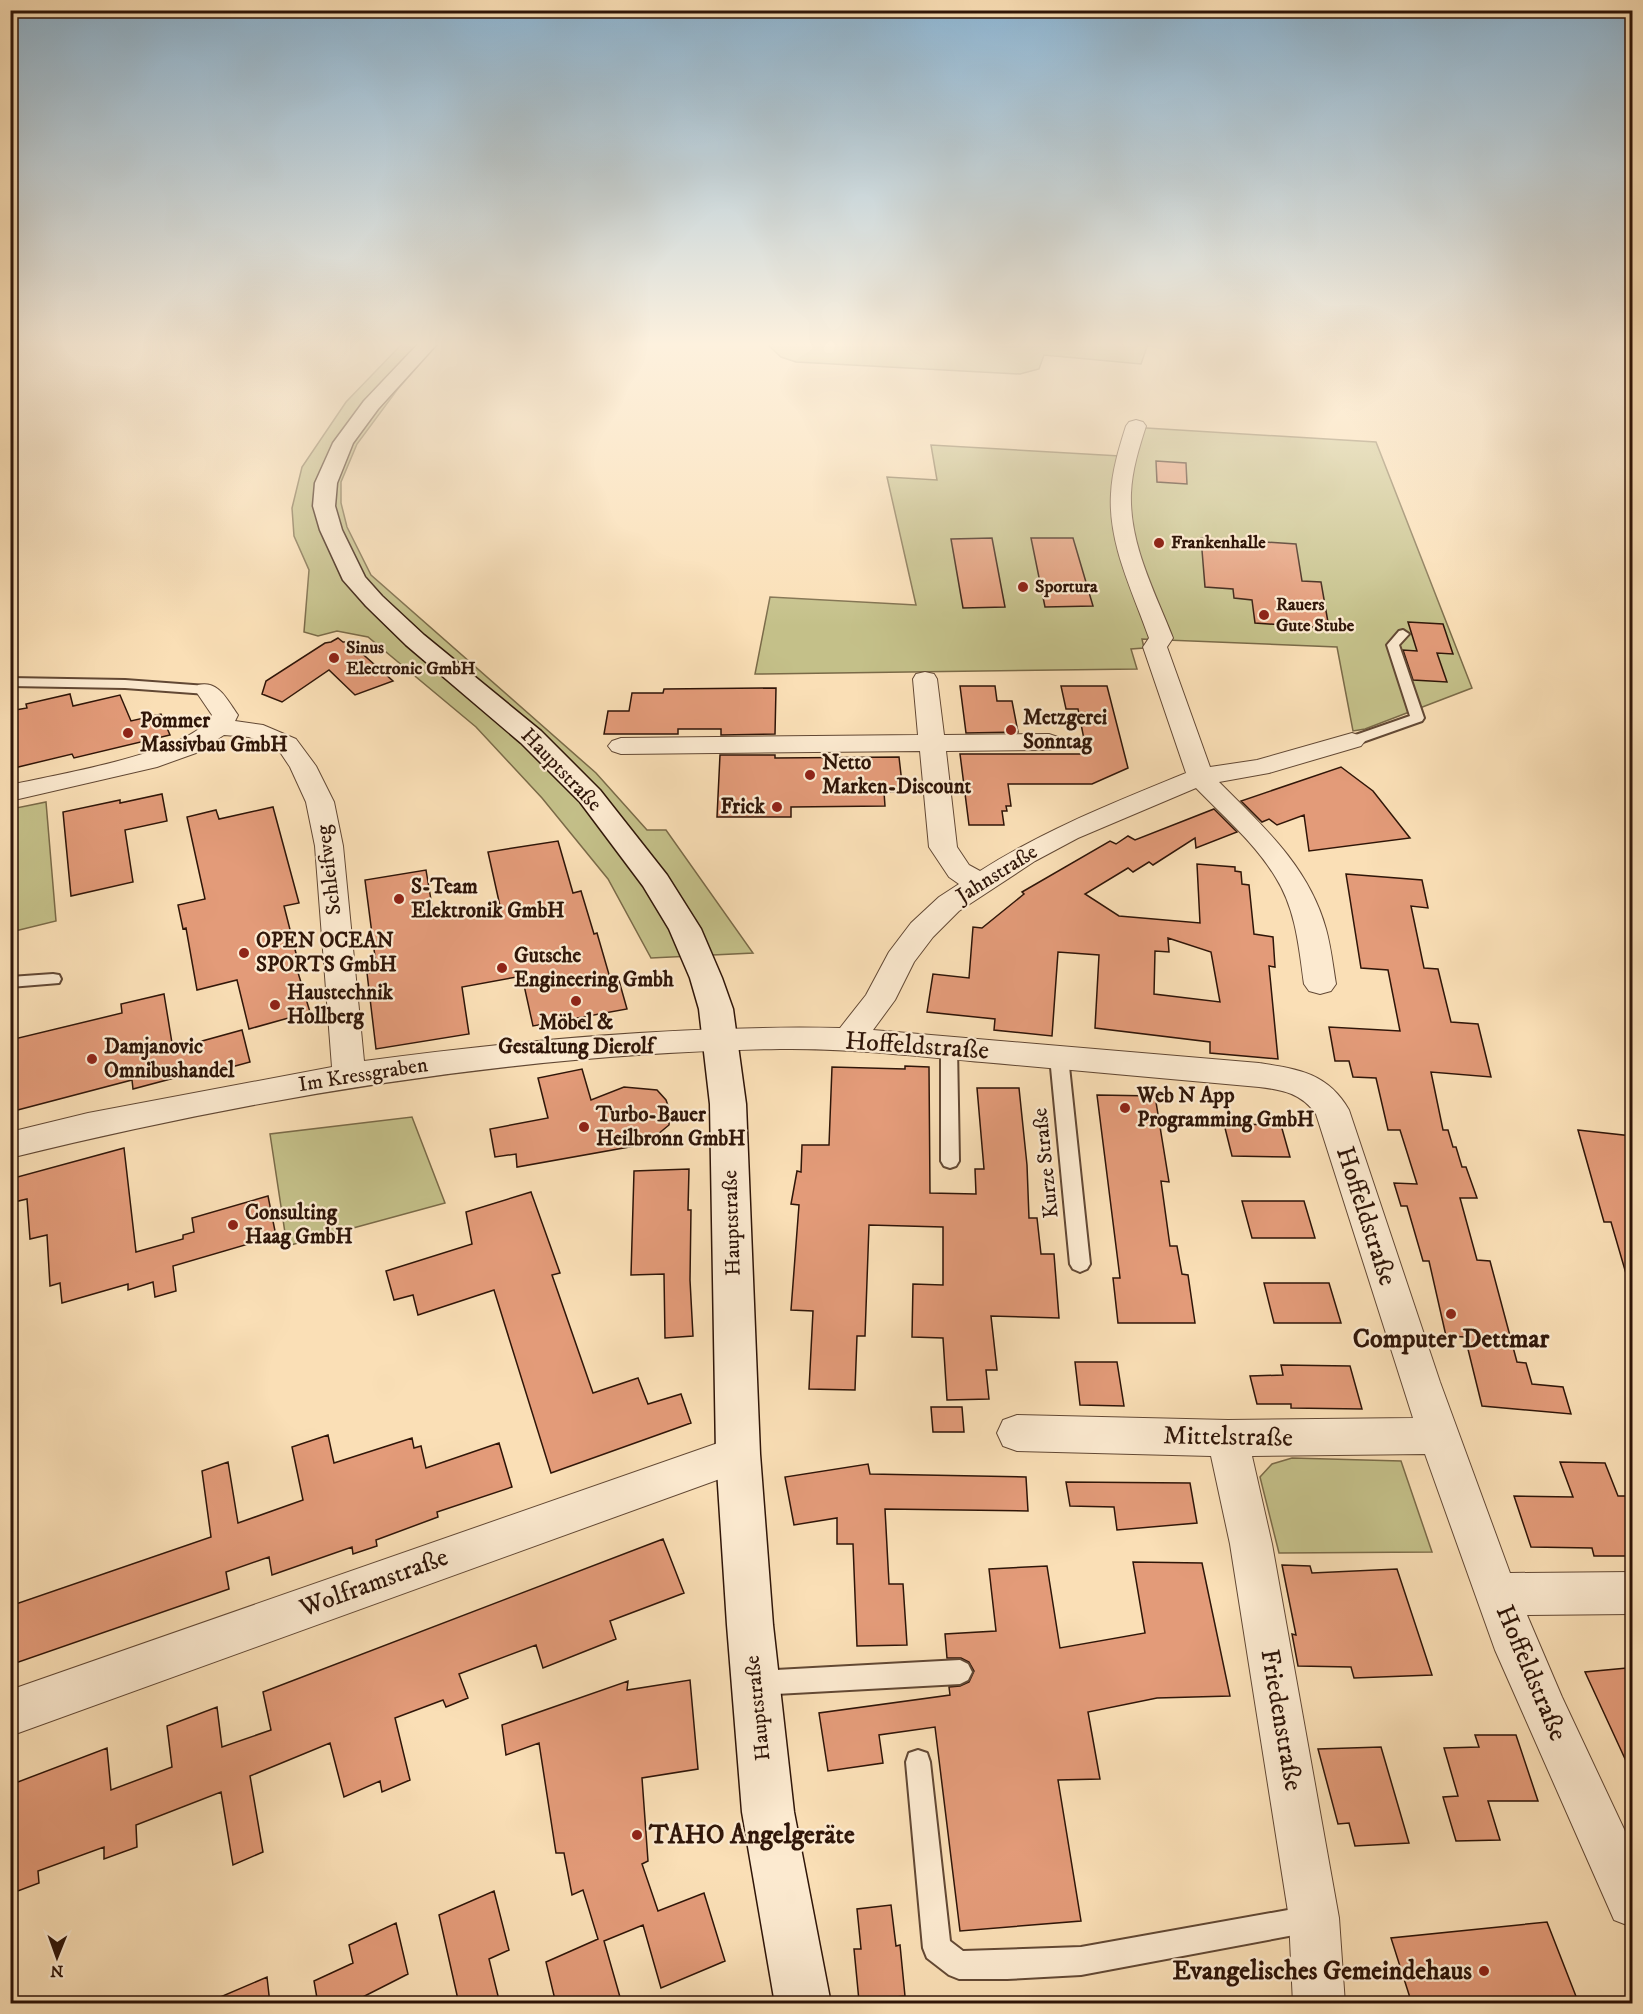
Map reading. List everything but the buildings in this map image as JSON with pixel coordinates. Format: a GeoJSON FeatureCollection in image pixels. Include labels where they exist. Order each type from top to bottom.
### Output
{"type":"FeatureCollection","features":[{"type":"Feature","properties":{"kind":"main road","name":"Hauptstraße"},"geometry":{"type":"LineString","coordinates":[[347,438],[326,483],[324,506],[330,530],[355,580],[415,640],[531,737],[590,796],[656,882],[685,929],[710,988],[721,1040],[728,1104],[738,1454],[756,1683],[768,1812],[795,2001]]}},
{"type":"Feature","properties":{"kind":"street"},"geometry":{"type":"LineString","coordinates":[[1133,438],[1122,485],[1124,534],[1161,638],[1155,647],[1200,777],[1270,850],[1290,876],[1304,906],[1311,931],[1320,984]]}},
{"type":"Feature","properties":{"kind":"street"},"geometry":{"type":"LineString","coordinates":[[925,679],[943,847],[959,871],[979,884]]}},
{"type":"Feature","properties":{"kind":"street"},"geometry":{"type":"LineString","coordinates":[[10,793],[148,760],[187,747],[219,727],[225,715],[207,690]]}},
{"type":"Feature","properties":{"kind":"street","name":"Schleifweg"},"geometry":{"type":"LineString","coordinates":[[219,727],[254,730],[287,744],[303,766],[320,802],[328,846],[349,1075]]}},
{"type":"Feature","properties":{"kind":"street","name":"Jahnstraße"},"geometry":{"type":"LineString","coordinates":[[849,1039],[879,1000],[900,959],[922,930],[949,904],[1025,855],[1068,832],[1200,777],[1260,767],[1352,741]]}},
{"type":"Feature","properties":{"kind":"street"},"geometry":{"type":"LineString","coordinates":[[621,746],[1049,742]]}},
{"type":"Feature","properties":{"kind":"street","name":"Hoffeldstraße"},"geometry":{"type":"LineString","coordinates":[[721,1040],[849,1039],[1259,1075],[1298,1082],[1322,1095],[1332,1110],[1438,1436],[1496,1594],[1520,1653],[1632,1902]]}},
{"type":"Feature","properties":{"kind":"street","name":"Im Kressgraben"},"geometry":{"type":"LineString","coordinates":[[10,1145],[88,1126],[349,1075],[453,1061],[568,1050],[721,1040]]}},
{"type":"Feature","properties":{"kind":"street","name":"Mittelstraße"},"geometry":{"type":"LineString","coordinates":[[1017,1433],[1228,1438],[1438,1436]]}},
{"type":"Feature","properties":{"kind":"street","name":"Friedenstraße"},"geometry":{"type":"LineString","coordinates":[[1228,1438],[1251,1544],[1314,1918],[1320,2004]]}},
{"type":"Feature","properties":{"kind":"street","name":"Wolframstraße"},"geometry":{"type":"LineString","coordinates":[[10,1713],[738,1454]]}},
{"type":"Feature","properties":{"kind":"street"},"geometry":{"type":"LineString","coordinates":[[1496,1594],[1632,1593]]}},
{"type":"Feature","properties":{"kind":"lane","name":"Jahnstraße"},"geometry":{"type":"LineString","coordinates":[[1352,741],[1417,718],[1393,645],[1403,634]]}},
{"type":"Feature","properties":{"kind":"lane"},"geometry":{"type":"LineString","coordinates":[[10,682],[125,684],[207,690]]}},
{"type":"Feature","properties":{"kind":"lane"},"geometry":{"type":"LineString","coordinates":[[10,982],[53,979]]}},
{"type":"Feature","properties":{"kind":"lane"},"geometry":{"type":"LineString","coordinates":[[949,1047],[950,1161]]}},
{"type":"Feature","properties":{"kind":"lane","name":"Kurze Straße"},"geometry":{"type":"LineString","coordinates":[[1059,1057],[1080,1264]]}},
{"type":"Feature","properties":{"kind":"lane"},"geometry":{"type":"LineString","coordinates":[[756,1683],[960,1672]]}},
{"type":"Feature","properties":{"kind":"lane"},"geometry":{"type":"LineString","coordinates":[[918,1761],[937,1948],[959,1965],[1081,1961],[1314,1918]]}},
{"type":"Feature","properties":{"kind":"shaded area"},"geometry":{"type":"Polygon","coordinates":[[[322,438],[361,438],[341,482],[341,503],[347,527],[371,575],[596,773],[647,830],[666,830],[753,953],[651,958],[608,879],[542,798],[476,727],[368,637],[337,631],[318,636],[304,632],[309,570],[294,536],[292,508],[302,467],[322,438]]]}},
{"type":"Feature","properties":{"kind":"shaded area","name":"Frankenhalle"},"geometry":{"type":"Polygon","coordinates":[[[1126,438],[1310,438],[1376,442],[1472,688],[1365,729],[1353,731],[1337,647],[1142,639],[1144,648],[1131,649],[1137,669],[755,674],[770,597],[916,605],[887,477],[937,480],[931,445],[1120,456],[1126,438]]]}},
{"type":"Feature","properties":{"kind":"shaded area"},"geometry":{"type":"Polygon","coordinates":[[[46,802],[56,921],[11,932],[11,809],[46,802]]]}},
{"type":"Feature","properties":{"kind":"shaded area"},"geometry":{"type":"Polygon","coordinates":[[[412,1117],[445,1203],[287,1246],[270,1134],[412,1117]]]}},
{"type":"Feature","properties":{"kind":"shaded area"},"geometry":{"type":"Polygon","coordinates":[[[1292,1458],[1401,1461],[1432,1552],[1279,1553],[1260,1477],[1272,1464],[1292,1458]]]}},
{"type":"Feature","properties":{"kind":"place","name":"Frankenhalle"},"geometry":{"type":"Point","coordinates":[1159,543]}},
{"type":"Feature","properties":{"kind":"place","name":"Sportura"},"geometry":{"type":"Point","coordinates":[1023,587]}},
{"type":"Feature","properties":{"kind":"place","name":"Rauers Gute Stube"},"geometry":{"type":"Point","coordinates":[1264,615]}},
{"type":"Feature","properties":{"kind":"place","name":"Sinus Electronic GmbH"},"geometry":{"type":"Point","coordinates":[334,658]}},
{"type":"Feature","properties":{"kind":"place","name":"Metzgerei Sonntag"},"geometry":{"type":"Point","coordinates":[1011,730]}},
{"type":"Feature","properties":{"kind":"place","name":"Pommer Massivbau GmbH"},"geometry":{"type":"Point","coordinates":[128,733]}},
{"type":"Feature","properties":{"kind":"place","name":"Netto Marken-Discount"},"geometry":{"type":"Point","coordinates":[810,775]}},
{"type":"Feature","properties":{"kind":"place","name":"Frick"},"geometry":{"type":"Point","coordinates":[777,807]}},
{"type":"Feature","properties":{"kind":"place","name":"S-Team Elektronik GmbH"},"geometry":{"type":"Point","coordinates":[399,899]}},
{"type":"Feature","properties":{"kind":"place","name":"OPEN OCEAN SPORTS GmbH"},"geometry":{"type":"Point","coordinates":[244,953]}},
{"type":"Feature","properties":{"kind":"place","name":"Gutsche Engineering Gmbh"},"geometry":{"type":"Point","coordinates":[502,968]}},
{"type":"Feature","properties":{"kind":"place","name":"Möbel & Gestaltung Dierolf"},"geometry":{"type":"Point","coordinates":[576,1001]}},
{"type":"Feature","properties":{"kind":"place","name":"Haustechnik Hollberg"},"geometry":{"type":"Point","coordinates":[275,1005]}},
{"type":"Feature","properties":{"kind":"place","name":"Damjanovic Omnibushandel"},"geometry":{"type":"Point","coordinates":[92,1059]}},
{"type":"Feature","properties":{"kind":"place","name":"Web N App Programming GmbH"},"geometry":{"type":"Point","coordinates":[1125,1108]}},
{"type":"Feature","properties":{"kind":"place","name":"Turbo-Bauer Heilbronn GmbH"},"geometry":{"type":"Point","coordinates":[584,1127]}},
{"type":"Feature","properties":{"kind":"place","name":"Consulting Haag GmbH"},"geometry":{"type":"Point","coordinates":[233,1225]}},
{"type":"Feature","properties":{"kind":"place","name":"Computer Dettmar"},"geometry":{"type":"Point","coordinates":[1451,1314]}},
{"type":"Feature","properties":{"kind":"place","name":"TAHO Angelgeräte"},"geometry":{"type":"Point","coordinates":[637,1835]}},
{"type":"Feature","properties":{"kind":"place","name":"Evangelisches Gemeindehaus"},"geometry":{"type":"Point","coordinates":[1484,1971]}}]}
